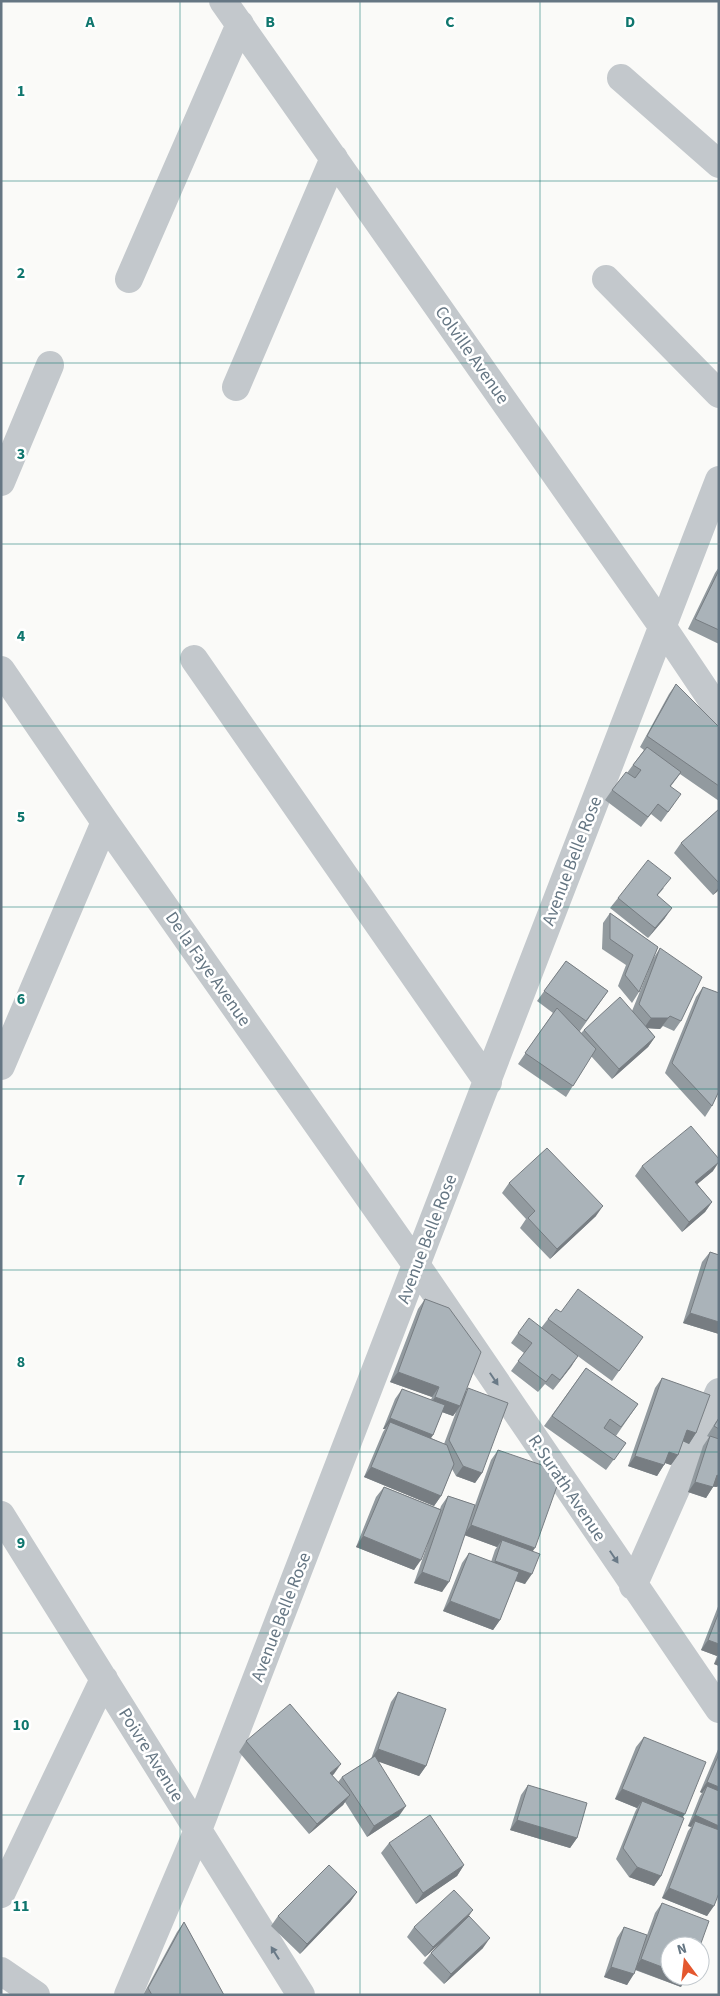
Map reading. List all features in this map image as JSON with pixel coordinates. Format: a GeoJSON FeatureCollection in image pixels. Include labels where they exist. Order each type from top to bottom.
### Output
{"type":"FeatureCollection","features":[{"type":"Feature","properties":{"kind":"street","name":"Colville Avenue"},"geometry":{"type":"LineString","coordinates":[[223,1],[662,626],[719,712]]}},
{"type":"Feature","properties":{"kind":"street"},"geometry":{"type":"LineString","coordinates":[[129,279],[240,24]]}},
{"type":"Feature","properties":{"kind":"street"},"geometry":{"type":"LineString","coordinates":[[621,78],[719,164]]}},
{"type":"Feature","properties":{"kind":"street"},"geometry":{"type":"LineString","coordinates":[[236,387],[334,158]]}},
{"type":"Feature","properties":{"kind":"street"},"geometry":{"type":"LineString","coordinates":[[606,279],[719,394]]}},
{"type":"Feature","properties":{"kind":"street"},"geometry":{"type":"LineString","coordinates":[[1,482],[50,365]]}},
{"type":"Feature","properties":{"kind":"street","name":"Avenue Belle Rose"},"geometry":{"type":"LineString","coordinates":[[128,1995],[198,1830],[719,480]]}},
{"type":"Feature","properties":{"kind":"street"},"geometry":{"type":"LineString","coordinates":[[194,660],[488,1082]]}},
{"type":"Feature","properties":{"kind":"street","name":"De la Faye Avenue"},"geometry":{"type":"LineString","coordinates":[[1,670],[105,822],[417,1266]]}},
{"type":"Feature","properties":{"kind":"street"},"geometry":{"type":"LineString","coordinates":[[1,1066],[105,822]]}},
{"type":"Feature","properties":{"kind":"street","name":"R.Surath Avenue"},"geometry":{"type":"LineString","coordinates":[[417,1266],[633,1586],[719,1708]]}},
{"type":"Feature","properties":{"kind":"street"},"geometry":{"type":"LineString","coordinates":[[633,1586],[719,1392]]}},
{"type":"Feature","properties":{"kind":"street","name":"Poivre Avenue"},"geometry":{"type":"LineString","coordinates":[[1,1515],[301,1995]]}},
{"type":"Feature","properties":{"kind":"street"},"geometry":{"type":"LineString","coordinates":[[1,1894],[104,1679]]}},
{"type":"Feature","properties":{"kind":"street"},"geometry":{"type":"LineString","coordinates":[[1,1970],[36,1995]]}},
{"type":"Feature","properties":{"kind":"building"},"geometry":{"type":"Polygon","coordinates":[[[719,570],[719,630],[695,619],[719,570]]]}},
{"type":"Feature","properties":{"kind":"building"},"geometry":{"type":"Polygon","coordinates":[[[676,684],[719,727],[719,786],[647,736],[676,684]]]}},
{"type":"Feature","properties":{"kind":"building"},"geometry":{"type":"Polygon","coordinates":[[[647,747],[681,772],[670,786],[681,794],[668,812],[658,804],[648,817],[612,790],[626,772],[635,778],[641,770],[633,765],[647,747]]]}},
{"type":"Feature","properties":{"kind":"building"},"geometry":{"type":"Polygon","coordinates":[[[719,809],[719,883],[681,843],[719,809]]]}},
{"type":"Feature","properties":{"kind":"building"},"geometry":{"type":"Polygon","coordinates":[[[648,860],[671,878],[657,895],[672,908],[655,928],[618,898],[648,860]]]}},
{"type":"Feature","properties":{"kind":"building"},"geometry":{"type":"Polygon","coordinates":[[[610,913],[658,947],[639,992],[625,975],[633,955],[610,939],[610,913]]]}},
{"type":"Feature","properties":{"kind":"building"},"geometry":{"type":"Polygon","coordinates":[[[660,948],[702,977],[681,1021],[670,1016],[668,1018],[651,1018],[639,1004],[660,948]]]}},
{"type":"Feature","properties":{"kind":"building"},"geometry":{"type":"Polygon","coordinates":[[[566,961],[608,991],[586,1021],[544,991],[566,961]]]}},
{"type":"Feature","properties":{"kind":"building"},"geometry":{"type":"Polygon","coordinates":[[[703,987],[719,993],[719,1091],[712,1106],[672,1063],[703,987]]]}},
{"type":"Feature","properties":{"kind":"building"},"geometry":{"type":"Polygon","coordinates":[[[620,997],[655,1037],[619,1069],[584,1030],[620,997]]]}},
{"type":"Feature","properties":{"kind":"building"},"geometry":{"type":"Polygon","coordinates":[[[557,1008],[596,1049],[573,1086],[525,1053],[557,1008]]]}},
{"type":"Feature","properties":{"kind":"building"},"geometry":{"type":"Polygon","coordinates":[[[691,1126],[719,1159],[719,1162],[695,1182],[712,1202],[689,1222],[642,1166],[691,1126]]]}},
{"type":"Feature","properties":{"kind":"building"},"geometry":{"type":"Polygon","coordinates":[[[547,1148],[603,1206],[557,1249],[528,1218],[535,1211],[509,1183],[547,1148]]]}},
{"type":"Feature","properties":{"kind":"building"},"geometry":{"type":"Polygon","coordinates":[[[710,1252],[719,1255],[719,1322],[690,1313],[710,1252]]]}},
{"type":"Feature","properties":{"kind":"building"},"geometry":{"type":"Polygon","coordinates":[[[578,1289],[643,1337],[619,1371],[548,1319],[556,1309],[561,1312],[578,1289]]]}},
{"type":"Feature","properties":{"kind":"building"},"geometry":{"type":"Polygon","coordinates":[[[425,1299],[449,1308],[481,1352],[460,1406],[435,1397],[439,1387],[398,1372],[425,1299]]]}},
{"type":"Feature","properties":{"kind":"building"},"geometry":{"type":"Polygon","coordinates":[[[529,1318],[578,1356],[560,1380],[552,1374],[546,1382],[518,1361],[532,1343],[518,1333],[529,1318]]]}},
{"type":"Feature","properties":{"kind":"building"},"geometry":{"type":"Polygon","coordinates":[[[586,1368],[638,1404],[621,1427],[610,1419],[604,1428],[626,1443],[614,1460],[552,1416],[586,1368]]]}},
{"type":"Feature","properties":{"kind":"building"},"geometry":{"type":"Polygon","coordinates":[[[662,1378],[710,1395],[696,1433],[687,1430],[678,1455],[669,1452],[664,1465],[635,1456],[662,1378]]]}},
{"type":"Feature","properties":{"kind":"building"},"geometry":{"type":"Polygon","coordinates":[[[468,1388],[508,1403],[482,1473],[463,1466],[449,1440],[468,1388]]]}},
{"type":"Feature","properties":{"kind":"building"},"geometry":{"type":"Polygon","coordinates":[[[402,1389],[445,1405],[433,1435],[390,1418],[402,1389]]]}},
{"type":"Feature","properties":{"kind":"building"},"geometry":{"type":"Polygon","coordinates":[[[719,1418],[719,1429],[714,1426],[719,1418]]]}},
{"type":"Feature","properties":{"kind":"building"},"geometry":{"type":"Polygon","coordinates":[[[390,1422],[447,1445],[454,1464],[441,1496],[371,1467],[390,1422]]]}},
{"type":"Feature","properties":{"kind":"building"},"geometry":{"type":"Polygon","coordinates":[[[710,1436],[719,1439],[719,1476],[717,1475],[713,1487],[695,1482],[710,1436]]]}},
{"type":"Feature","properties":{"kind":"building"},"geometry":{"type":"Polygon","coordinates":[[[498,1450],[562,1472],[535,1548],[471,1525],[498,1450]]]}},
{"type":"Feature","properties":{"kind":"building"},"geometry":{"type":"Polygon","coordinates":[[[384,1487],[441,1510],[421,1560],[363,1536],[384,1487]]]}},
{"type":"Feature","properties":{"kind":"building"},"geometry":{"type":"Polygon","coordinates":[[[448,1496],[475,1505],[449,1582],[422,1572],[448,1496]]]}},
{"type":"Feature","properties":{"kind":"building"},"geometry":{"type":"Polygon","coordinates":[[[502,1540],[540,1554],[532,1574],[495,1561],[502,1540]]]}},
{"type":"Feature","properties":{"kind":"building"},"geometry":{"type":"Polygon","coordinates":[[[469,1553],[519,1572],[500,1620],[450,1601],[469,1553]]]}},
{"type":"Feature","properties":{"kind":"building"},"geometry":{"type":"Polygon","coordinates":[[[719,1612],[719,1644],[708,1640],[719,1612]]]}},
{"type":"Feature","properties":{"kind":"building"},"geometry":{"type":"Polygon","coordinates":[[[398,1692],[446,1709],[426,1766],[378,1749],[398,1692]]]}},
{"type":"Feature","properties":{"kind":"building"},"geometry":{"type":"Polygon","coordinates":[[[290,1704],[341,1764],[330,1773],[350,1795],[317,1824],[246,1741],[290,1704]]]}},
{"type":"Feature","properties":{"kind":"building"},"geometry":{"type":"Polygon","coordinates":[[[644,1737],[706,1762],[685,1814],[622,1789],[644,1737]]]}},
{"type":"Feature","properties":{"kind":"building"},"geometry":{"type":"Polygon","coordinates":[[[719,1754],[719,1787],[707,1782],[719,1754]]]}},
{"type":"Feature","properties":{"kind":"building"},"geometry":{"type":"Polygon","coordinates":[[[375,1756],[406,1806],[374,1826],[342,1777],[375,1756]]]}},
{"type":"Feature","properties":{"kind":"building"},"geometry":{"type":"Polygon","coordinates":[[[528,1785],[587,1803],[577,1838],[517,1820],[528,1785]]]}},
{"type":"Feature","properties":{"kind":"building"},"geometry":{"type":"Polygon","coordinates":[[[707,1786],[719,1791],[719,1826],[695,1815],[707,1786]]]}},
{"type":"Feature","properties":{"kind":"building"},"geometry":{"type":"Polygon","coordinates":[[[642,1801],[684,1818],[661,1876],[637,1867],[623,1848],[642,1801]]]}},
{"type":"Feature","properties":{"kind":"building"},"geometry":{"type":"Polygon","coordinates":[[[430,1815],[464,1865],[423,1893],[389,1843],[430,1815]]]}},
{"type":"Feature","properties":{"kind":"building"},"geometry":{"type":"Polygon","coordinates":[[[695,1821],[719,1830],[719,1893],[714,1906],[669,1888],[695,1821]]]}},
{"type":"Feature","properties":{"kind":"building"},"geometry":{"type":"Polygon","coordinates":[[[329,1865],[357,1892],[307,1944],[278,1916],[329,1865]]]}},
{"type":"Feature","properties":{"kind":"building"},"geometry":{"type":"Polygon","coordinates":[[[454,1890],[473,1910],[433,1947],[414,1927],[454,1890]]]}},
{"type":"Feature","properties":{"kind":"building"},"geometry":{"type":"Polygon","coordinates":[[[662,1903],[709,1921],[704,1936],[660,1936],[660,1966],[641,1959],[662,1903]]]}},
{"type":"Feature","properties":{"kind":"building"},"geometry":{"type":"Polygon","coordinates":[[[469,1916],[490,1938],[451,1974],[431,1953],[469,1916]]]}},
{"type":"Feature","properties":{"kind":"building"},"geometry":{"type":"Polygon","coordinates":[[[184,1922],[224,1995],[152,1995],[148,1988],[184,1922]]]}},
{"type":"Feature","properties":{"kind":"building"},"geometry":{"type":"Polygon","coordinates":[[[624,1927],[647,1935],[634,1974],[611,1967],[624,1927]]]}}]}
